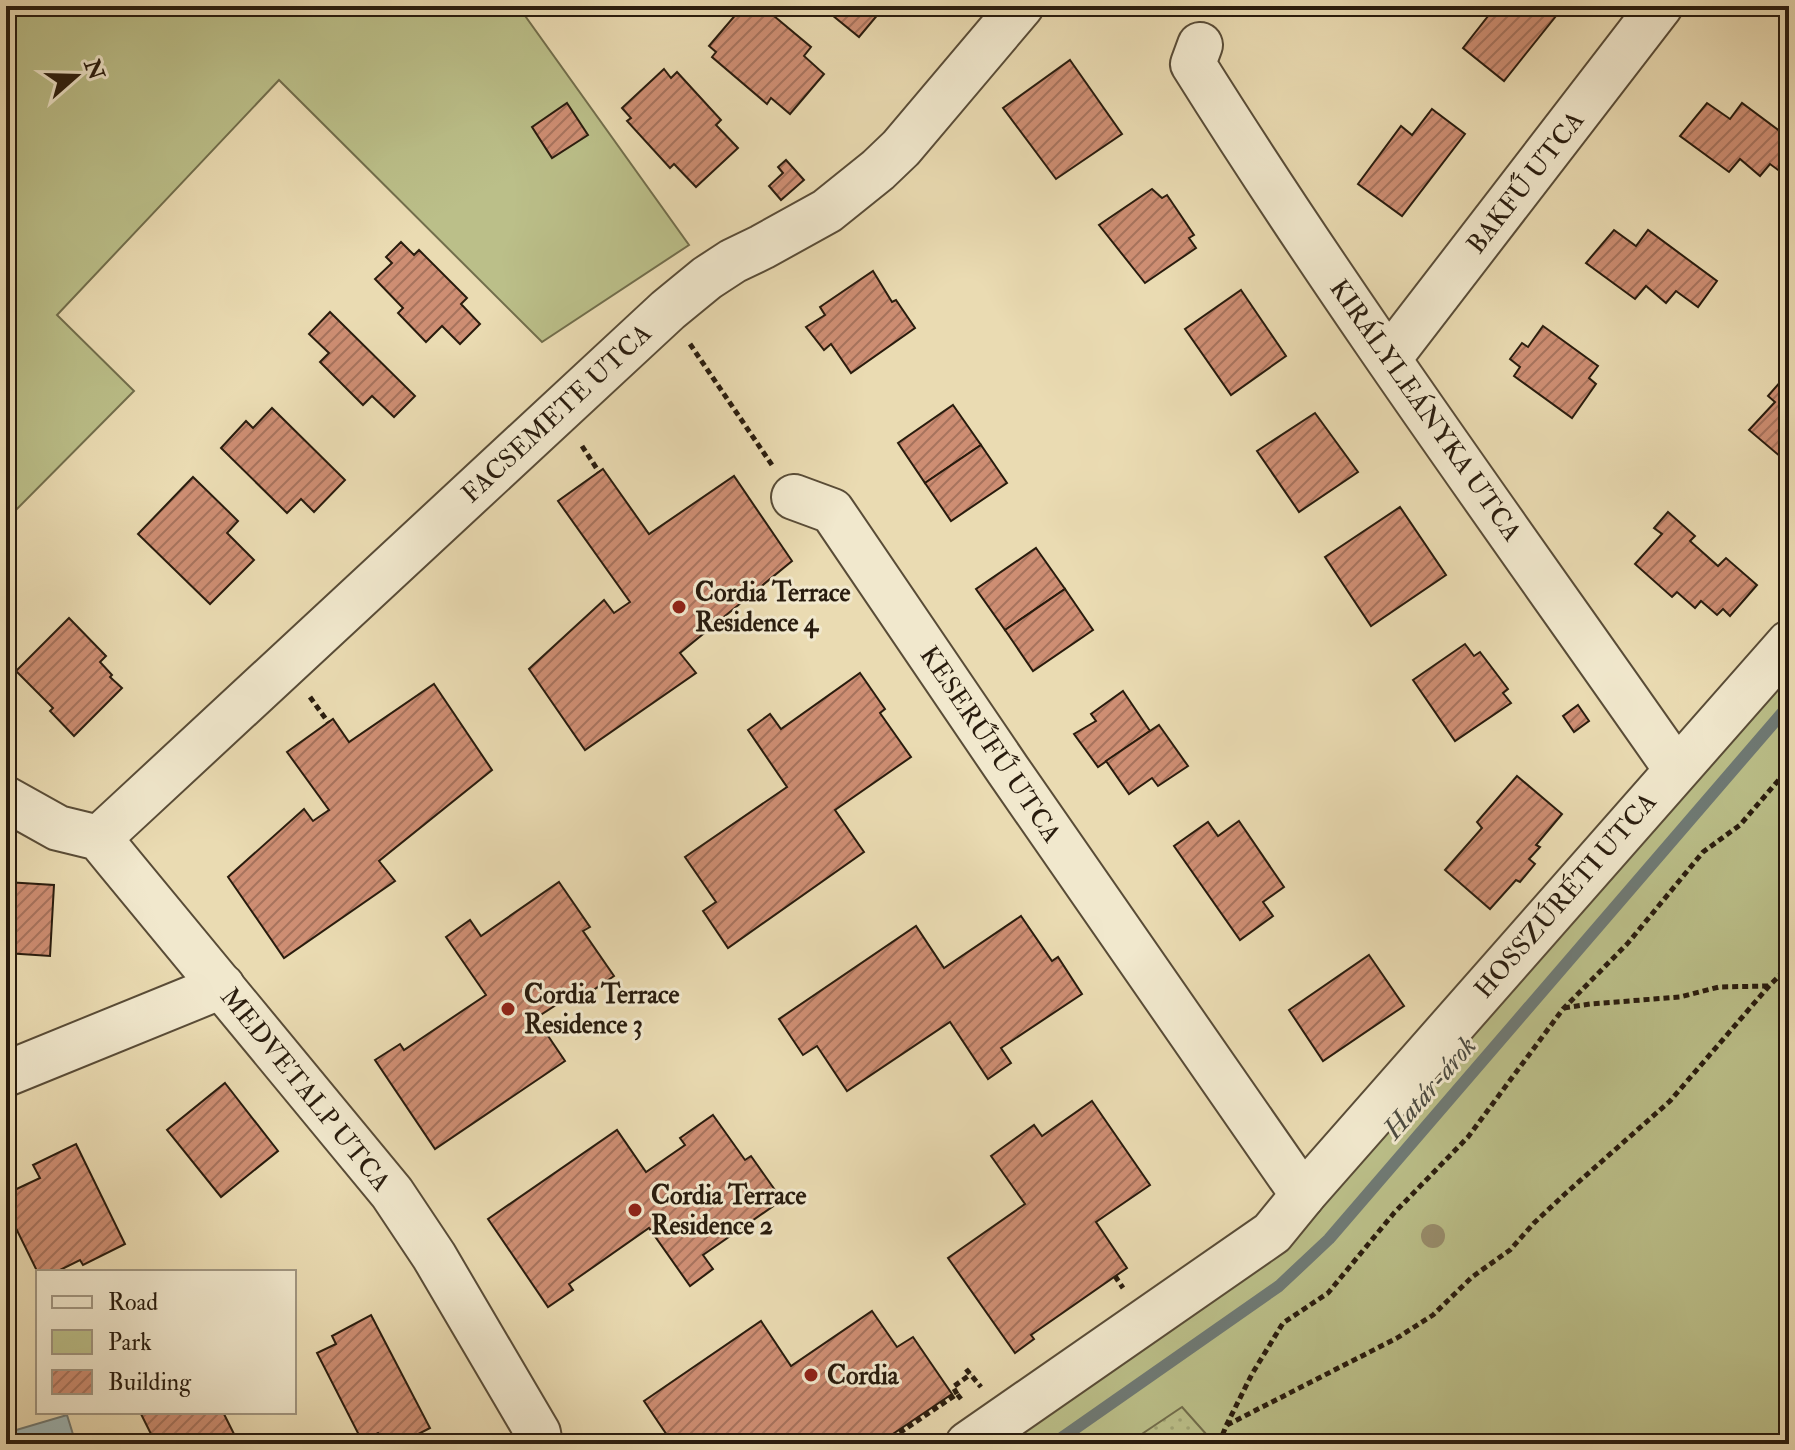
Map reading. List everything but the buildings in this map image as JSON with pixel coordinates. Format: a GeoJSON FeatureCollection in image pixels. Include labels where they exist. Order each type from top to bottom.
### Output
{"type":"FeatureCollection","features":[{"type":"Feature","properties":{"kind":"street","name":"FACSEMETE UTCA"},"geometry":{"type":"LineString","coordinates":[[99,838],[668,310],[733,261],[827,211],[878,170],[901,148],[1021,6]]}},
{"type":"Feature","properties":{"kind":"street","name":"BAKFŰ UTCA"},"geometry":{"type":"LineString","coordinates":[[1389,358],[1660,6]]}},
{"type":"Feature","properties":{"kind":"street","name":"KIRÁLYLEÁNYKA UTCA"},"geometry":{"type":"LineString","coordinates":[[1200,45],[1193,64],[1250,154],[1676,769]]}},
{"type":"Feature","properties":{"kind":"street","name":"KESERŰFŰ UTCA"},"geometry":{"type":"LineString","coordinates":[[794,497],[832,511],[1303,1195]]}},
{"type":"Feature","properties":{"kind":"street","name":"HOSSZÚRÉTI UTCA"},"geometry":{"type":"LineString","coordinates":[[968,1444],[1272,1233],[1789,643]]}},
{"type":"Feature","properties":{"kind":"street"},"geometry":{"type":"LineString","coordinates":[[6,799],[58,828],[99,838]]}},
{"type":"Feature","properties":{"kind":"street","name":"MEDVETALP UTCA"},"geometry":{"type":"LineString","coordinates":[[99,838],[392,1193],[434,1256],[538,1433],[540,1444]]}},
{"type":"Feature","properties":{"kind":"street"},"geometry":{"type":"LineString","coordinates":[[6,1074],[222,986]]}},
{"type":"Feature","properties":{"kind":"path"},"geometry":{"type":"LineString","coordinates":[[668,310],[794,497]]}},
{"type":"Feature","properties":{"kind":"path"},"geometry":{"type":"LineString","coordinates":[[577,439],[599,472]]}},
{"type":"Feature","properties":{"kind":"path"},"geometry":{"type":"LineString","coordinates":[[304,690],[328,722]]}},
{"type":"Feature","properties":{"kind":"path"},"geometry":{"type":"LineString","coordinates":[[1219,1444],[1252,1374],[1283,1323],[1328,1293],[1394,1213],[1468,1137],[1563,1009],[1628,943],[1703,852],[1740,825],[1789,768]]}},
{"type":"Feature","properties":{"kind":"path"},"geometry":{"type":"LineString","coordinates":[[1226,1426],[1397,1338],[1433,1315],[1472,1277],[1510,1250],[1566,1193],[1670,1101],[1789,966]]}},
{"type":"Feature","properties":{"kind":"path"},"geometry":{"type":"LineString","coordinates":[[1563,1009],[1680,997],[1719,987],[1769,986]]}},
{"type":"Feature","properties":{"kind":"path"},"geometry":{"type":"LineString","coordinates":[[957,1394],[953,1387],[971,1374]]}},
{"type":"Feature","properties":{"kind":"green space"},"geometry":{"type":"Polygon","coordinates":[[[6,6],[518,6],[689,245],[542,342],[279,80],[57,315],[134,391],[6,520],[6,6]]]}},
{"type":"Feature","properties":{"kind":"green space"},"geometry":{"type":"Polygon","coordinates":[[[1789,672],[1789,1444],[1001,1444],[1287,1245],[1789,672]]]}},
{"type":"Feature","properties":{"kind":"green space"},"geometry":{"type":"Polygon","coordinates":[[[1182,1407],[1215,1444],[1127,1444],[1182,1407]]]}},
{"type":"Feature","properties":{"kind":"water"},"geometry":{"type":"Polygon","coordinates":[[[67,1415],[76,1444],[6,1444],[6,1433],[67,1415]]]}},
{"type":"Feature","properties":{"kind":"waterway","name":"Határ-árok"},"geometry":{"type":"LineString","coordinates":[[1053,1444],[1279,1286],[1329,1239],[1789,705]]}},
{"type":"Feature","properties":{"kind":"place","name":"Cordia Terrace Residence 4"},"geometry":{"type":"Point","coordinates":[679,607]}},
{"type":"Feature","properties":{"kind":"place","name":"Cordia Terrace Residence 3"},"geometry":{"type":"Point","coordinates":[508,1009]}},
{"type":"Feature","properties":{"kind":"place","name":"Cordia Terrace Residence 2"},"geometry":{"type":"Point","coordinates":[635,1210]}},
{"type":"Feature","properties":{"kind":"place","name":"Cordia"},"geometry":{"type":"Point","coordinates":[811,1375]}}]}
